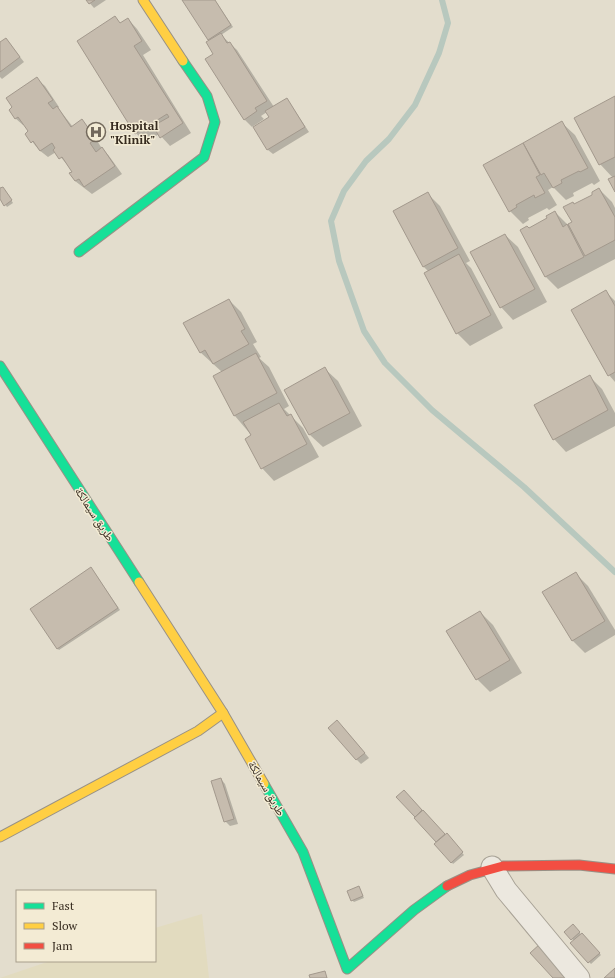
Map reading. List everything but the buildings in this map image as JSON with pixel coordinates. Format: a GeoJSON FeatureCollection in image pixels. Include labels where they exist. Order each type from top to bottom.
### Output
{"type":"FeatureCollection","features":[{"type":"Feature","properties":{"kind":"street"},"geometry":{"type":"LineString","coordinates":[[79,252],[189,170],[204,157],[210,143],[215,122],[207,96],[143,0]]}},
{"type":"Feature","properties":{"kind":"street","name":"طريق سيمالكة"},"geometry":{"type":"LineString","coordinates":[[0,366],[222,713],[303,852],[348,973],[394,926],[438,892],[464,876],[492,867],[556,864],[615,869]]}},
{"type":"Feature","properties":{"kind":"street"},"geometry":{"type":"LineString","coordinates":[[0,837],[198,731],[222,713]]}},
{"type":"Feature","properties":{"kind":"street"},"geometry":{"type":"LineString","coordinates":[[492,867],[506,890],[579,978]]}},
{"type":"Feature","properties":{"kind":"shaded area"},"geometry":{"type":"Polygon","coordinates":[[[202,914],[209,978],[0,978],[47,962],[156,962],[156,928],[202,914]]]}},
{"type":"Feature","properties":{"kind":"waterway"},"geometry":{"type":"LineString","coordinates":[[442,0],[448,23],[439,53],[415,105],[389,139],[366,161],[344,191],[331,221],[339,261],[364,331],[385,363],[432,410],[524,487],[615,572]]}},
{"type":"Feature","properties":{"kind":"traffic: fast"},"geometry":{"type":"LineString","coordinates":[[79,252],[204,157],[215,122],[207,96],[183,61]]}},
{"type":"Feature","properties":{"kind":"traffic: fast"},"geometry":{"type":"LineString","coordinates":[[0,366],[139,582]]}},
{"type":"Feature","properties":{"kind":"traffic: fast"},"geometry":{"type":"LineString","coordinates":[[264,784],[303,852],[347,969],[414,910],[447,886]]}},
{"type":"Feature","properties":{"kind":"traffic: slow"},"geometry":{"type":"LineString","coordinates":[[143,0],[183,61]]}},
{"type":"Feature","properties":{"kind":"traffic: slow"},"geometry":{"type":"LineString","coordinates":[[139,582],[223,713],[264,784]]}},
{"type":"Feature","properties":{"kind":"traffic: slow"},"geometry":{"type":"LineString","coordinates":[[0,837],[198,731],[223,713]]}},
{"type":"Feature","properties":{"kind":"traffic: jam"},"geometry":{"type":"LineString","coordinates":[[447,886],[470,875],[503,866],[579,865],[615,869]]}},
{"type":"Feature","properties":{"kind":"place","name":"Hospital \"Klinik\""},"geometry":{"type":"Point","coordinates":[96,132]}}]}
